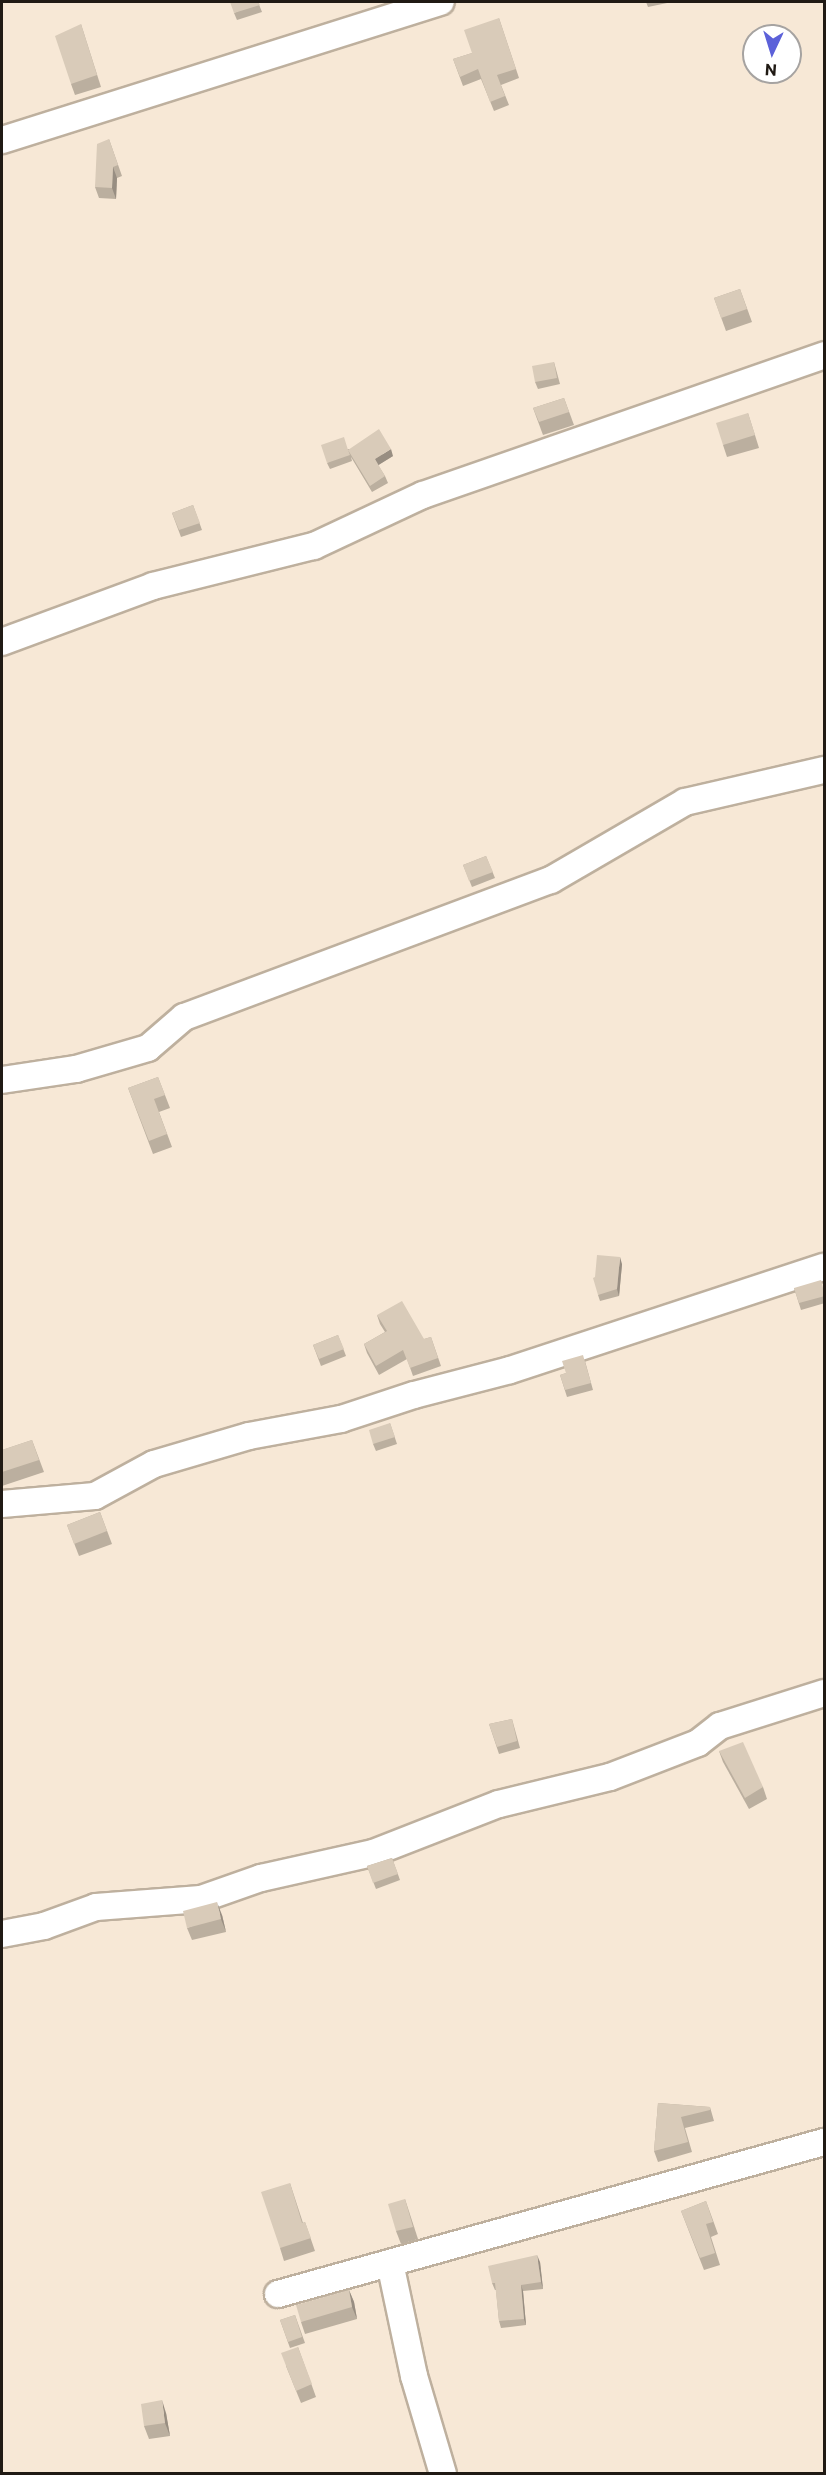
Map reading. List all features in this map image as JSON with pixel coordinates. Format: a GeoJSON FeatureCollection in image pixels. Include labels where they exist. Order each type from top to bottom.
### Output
{"type":"FeatureCollection","features":[{"type":"Feature","properties":{"kind":"street"},"geometry":{"type":"LineString","coordinates":[[2,140],[441,2]]}},
{"type":"Feature","properties":{"kind":"street"},"geometry":{"type":"LineString","coordinates":[[2,642],[153,586],[314,546],[423,495],[825,355]]}},
{"type":"Feature","properties":{"kind":"street"},"geometry":{"type":"LineString","coordinates":[[2,1080],[76,1069],[148,1048],[184,1017],[551,880],[685,802],[825,770]]}},
{"type":"Feature","properties":{"kind":"street"},"geometry":{"type":"LineString","coordinates":[[2,1504],[95,1496],[154,1464],[249,1436],[341,1419],[414,1395],[510,1370],[825,1267]]}},
{"type":"Feature","properties":{"kind":"street"},"geometry":{"type":"LineString","coordinates":[[2,1934],[44,1926],[96,1907],[201,1899],[261,1878],[373,1853],[499,1804],[610,1777],[698,1743],[720,1726],[808,1696],[825,1693]]}},
{"type":"Feature","properties":{"kind":"street"},"geometry":{"type":"LineString","coordinates":[[278,2294],[825,2142]]}},
{"type":"Feature","properties":{"kind":"street"},"geometry":{"type":"LineString","coordinates":[[390,2264],[414,2376],[443,2474]]}},
{"type":"Feature","properties":{"kind":"building"},"geometry":{"type":"Polygon","coordinates":[[[230,2],[258,2],[260,5],[234,13],[230,2]]]}},
{"type":"Feature","properties":{"kind":"building"},"geometry":{"type":"Polygon","coordinates":[[[499,18],[516,69],[497,75],[505,96],[490,102],[478,69],[460,77],[453,59],[472,53],[464,30],[499,18]]]}},
{"type":"Feature","properties":{"kind":"building"},"geometry":{"type":"Polygon","coordinates":[[[81,24],[97,75],[71,84],[55,36],[81,24]]]}},
{"type":"Feature","properties":{"kind":"building"},"geometry":{"type":"Polygon","coordinates":[[[109,139],[118,165],[113,167],[112,188],[95,187],[97,144],[109,139]]]}},
{"type":"Feature","properties":{"kind":"building"},"geometry":{"type":"Polygon","coordinates":[[[740,289],[747,309],[721,318],[714,298],[740,289]]]}},
{"type":"Feature","properties":{"kind":"building"},"geometry":{"type":"Polygon","coordinates":[[[554,362],[557,378],[535,382],[532,366],[554,362]]]}},
{"type":"Feature","properties":{"kind":"building"},"geometry":{"type":"Polygon","coordinates":[[[564,398],[569,412],[539,422],[533,408],[564,398]]]}},
{"type":"Feature","properties":{"kind":"building"},"geometry":{"type":"Polygon","coordinates":[[[748,413],[755,435],[723,445],[716,423],[748,413]]]}},
{"type":"Feature","properties":{"kind":"building"},"geometry":{"type":"Polygon","coordinates":[[[379,429],[391,449],[375,459],[385,476],[370,486],[348,450],[379,429]]]}},
{"type":"Feature","properties":{"kind":"building"},"geometry":{"type":"Polygon","coordinates":[[[344,437],[350,455],[327,463],[321,445],[344,437]]]}},
{"type":"Feature","properties":{"kind":"building"},"geometry":{"type":"Polygon","coordinates":[[[193,505],[200,523],[179,530],[172,513],[193,505]]]}},
{"type":"Feature","properties":{"kind":"building"},"geometry":{"type":"Polygon","coordinates":[[[486,856],[493,872],[469,881],[463,865],[486,856]]]}},
{"type":"Feature","properties":{"kind":"building"},"geometry":{"type":"Polygon","coordinates":[[[158,1077],[165,1095],[154,1099],[167,1134],[149,1141],[128,1088],[158,1077]]]}},
{"type":"Feature","properties":{"kind":"building"},"geometry":{"type":"Polygon","coordinates":[[[597,1255],[620,1257],[617,1289],[598,1295],[593,1278],[597,1255]]]}},
{"type":"Feature","properties":{"kind":"building"},"geometry":{"type":"Polygon","coordinates":[[[821,1280],[825,1296],[799,1303],[794,1288],[821,1280]]]}},
{"type":"Feature","properties":{"kind":"building"},"geometry":{"type":"Polygon","coordinates":[[[402,1301],[424,1339],[431,1337],[438,1358],[410,1368],[403,1350],[376,1366],[364,1344],[387,1331],[377,1315],[402,1301]]]}},
{"type":"Feature","properties":{"kind":"building"},"geometry":{"type":"Polygon","coordinates":[[[338,1335],[344,1349],[319,1359],[313,1345],[338,1335]]]}},
{"type":"Feature","properties":{"kind":"building"},"geometry":{"type":"Polygon","coordinates":[[[583,1355],[591,1383],[565,1390],[560,1375],[566,1373],[562,1361],[583,1355]]]}},
{"type":"Feature","properties":{"kind":"building"},"geometry":{"type":"Polygon","coordinates":[[[390,1423],[395,1437],[373,1444],[369,1430],[390,1423]]]}},
{"type":"Feature","properties":{"kind":"building"},"geometry":{"type":"Polygon","coordinates":[[[32,1440],[39,1460],[2,1472],[2,1450],[32,1440]]]}},
{"type":"Feature","properties":{"kind":"building"},"geometry":{"type":"Polygon","coordinates":[[[100,1512],[107,1531],[74,1544],[67,1525],[100,1512]]]}},
{"type":"Feature","properties":{"kind":"building"},"geometry":{"type":"Polygon","coordinates":[[[512,1719],[517,1741],[497,1747],[489,1724],[512,1719]]]}},
{"type":"Feature","properties":{"kind":"building"},"geometry":{"type":"Polygon","coordinates":[[[743,1742],[763,1787],[745,1798],[719,1751],[743,1742]]]}},
{"type":"Feature","properties":{"kind":"building"},"geometry":{"type":"Polygon","coordinates":[[[392,1858],[398,1874],[373,1883],[367,1866],[392,1858]]]}},
{"type":"Feature","properties":{"kind":"building"},"geometry":{"type":"Polygon","coordinates":[[[217,1902],[221,1919],[187,1928],[183,1911],[217,1902]]]}},
{"type":"Feature","properties":{"kind":"building"},"geometry":{"type":"Polygon","coordinates":[[[658,2103],[710,2107],[710,2110],[681,2117],[688,2142],[654,2151],[658,2103]]]}},
{"type":"Feature","properties":{"kind":"building"},"geometry":{"type":"Polygon","coordinates":[[[290,2183],[302,2223],[305,2222],[311,2238],[280,2248],[261,2192],[290,2183]]]}},
{"type":"Feature","properties":{"kind":"building"},"geometry":{"type":"Polygon","coordinates":[[[405,2199],[413,2227],[396,2231],[388,2204],[405,2199]]]}},
{"type":"Feature","properties":{"kind":"building"},"geometry":{"type":"Polygon","coordinates":[[[706,2201],[713,2222],[706,2224],[715,2253],[700,2258],[681,2211],[706,2201]]]}},
{"type":"Feature","properties":{"kind":"building"},"geometry":{"type":"Polygon","coordinates":[[[537,2255],[541,2282],[521,2285],[524,2319],[499,2321],[495,2283],[492,2283],[488,2266],[537,2255]]]}},
{"type":"Feature","properties":{"kind":"building"},"geometry":{"type":"Polygon","coordinates":[[[349,2290],[352,2307],[301,2322],[296,2305],[349,2290]]]}},
{"type":"Feature","properties":{"kind":"building"},"geometry":{"type":"Polygon","coordinates":[[[295,2315],[302,2337],[288,2342],[280,2320],[295,2315]]]}},
{"type":"Feature","properties":{"kind":"building"},"geometry":{"type":"Polygon","coordinates":[[[298,2347],[312,2384],[296,2391],[281,2353],[298,2347]]]}},
{"type":"Feature","properties":{"kind":"building"},"geometry":{"type":"Polygon","coordinates":[[[162,2400],[165,2423],[144,2426],[141,2404],[162,2400]]]}}]}
